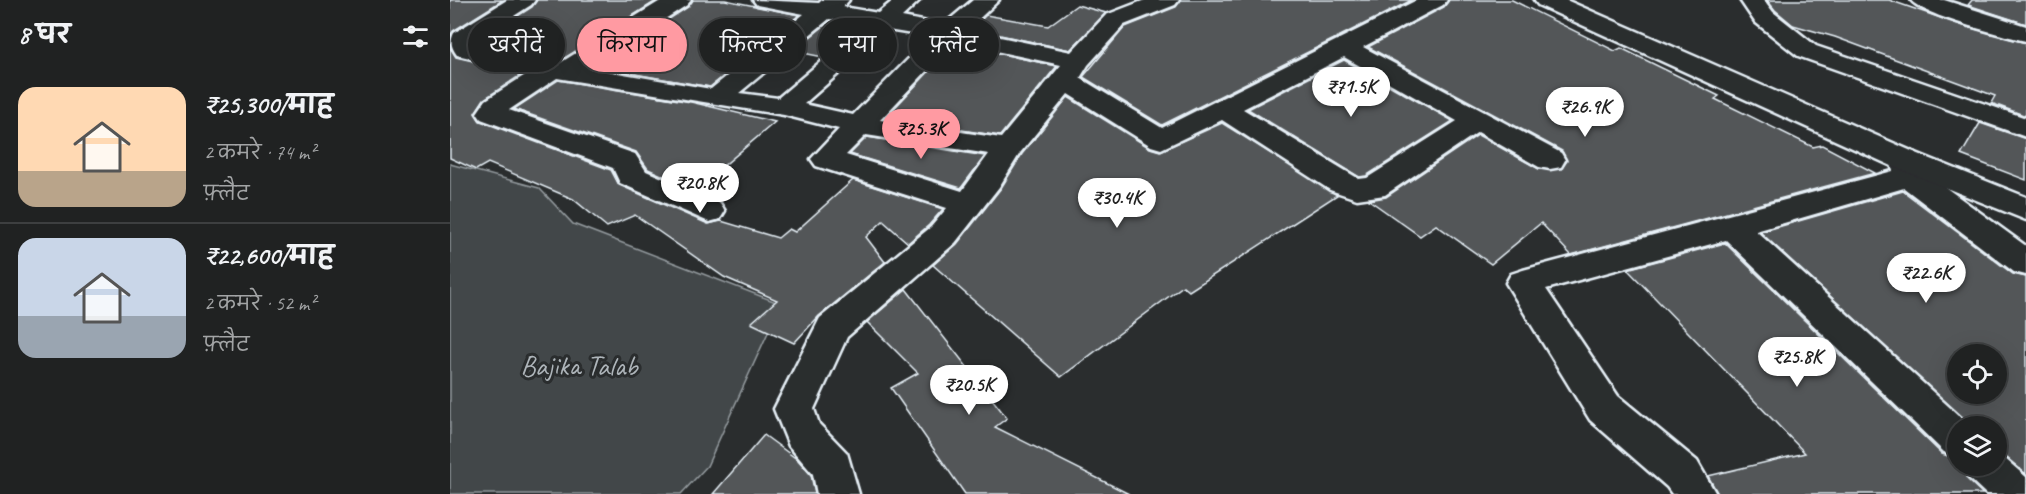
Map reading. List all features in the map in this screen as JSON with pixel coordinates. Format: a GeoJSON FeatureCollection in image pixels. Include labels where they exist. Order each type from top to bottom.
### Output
{"type":"FeatureCollection","features":[{"type":"Feature","properties":{"kind":"street"},"geometry":{"type":"LineString","coordinates":[[496,18],[523,0]]}},
{"type":"Feature","properties":{"kind":"street"},"geometry":{"type":"LineString","coordinates":[[565,67],[679,0]]}},
{"type":"Feature","properties":{"kind":"street"},"geometry":{"type":"LineString","coordinates":[[765,0],[830,6],[868,18]]}},
{"type":"Feature","properties":{"kind":"street"},"geometry":{"type":"LineString","coordinates":[[886,18],[908,0]]}},
{"type":"Feature","properties":{"kind":"street"},"geometry":{"type":"LineString","coordinates":[[966,18],[987,0]]}},
{"type":"Feature","properties":{"kind":"street"},"geometry":{"type":"LineString","coordinates":[[999,49],[1071,71],[1161,140],[1435,0]]}},
{"type":"Feature","properties":{"kind":"street"},"geometry":{"type":"LineString","coordinates":[[1546,0],[1907,168],[2026,209]]}},
{"type":"Feature","properties":{"kind":"street"},"geometry":{"type":"LineString","coordinates":[[1582,0],[1882,131],[2026,188]]}},
{"type":"Feature","properties":{"kind":"street"},"geometry":{"type":"LineString","coordinates":[[1752,0],[1764,17],[1807,51],[2026,128]]}},
{"type":"Feature","properties":{"kind":"street"},"geometry":{"type":"LineString","coordinates":[[1923,0],[1950,11],[2026,34]]}},
{"type":"Feature","properties":{"kind":"street"},"geometry":{"type":"LineString","coordinates":[[838,494],[832,466],[803,434],[794,409],[833,328],[944,235],[1008,148],[1115,20],[1144,4]]}},
{"type":"Feature","properties":{"kind":"street"},"geometry":{"type":"LineString","coordinates":[[716,98],[830,6]]}},
{"type":"Feature","properties":{"kind":"street"},"geometry":{"type":"LineString","coordinates":[[468,37],[460,42],[468,50]]}},
{"type":"Feature","properties":{"kind":"street"},"geometry":{"type":"LineString","coordinates":[[1343,46],[1550,160]]}},
{"type":"Feature","properties":{"kind":"street"},"geometry":{"type":"LineString","coordinates":[[556,72],[496,106],[491,113],[624,161],[631,168],[631,176],[709,211]]}},
{"type":"Feature","properties":{"kind":"street"},"geometry":{"type":"LineString","coordinates":[[564,72],[784,107],[858,125],[1008,148]]}},
{"type":"Feature","properties":{"kind":"street"},"geometry":{"type":"LineString","coordinates":[[784,107],[824,72]]}},
{"type":"Feature","properties":{"kind":"street"},"geometry":{"type":"LineString","coordinates":[[910,72],[826,159],[969,204]]}},
{"type":"Feature","properties":{"kind":"street"},"geometry":{"type":"LineString","coordinates":[[1222,108],[1341,183],[1357,189],[1374,188],[1476,121]]}},
{"type":"Feature","properties":{"kind":"street"},"geometry":{"type":"LineString","coordinates":[[1695,494],[1683,474],[1604,408],[1523,283],[1732,227],[1907,168]]}},
{"type":"Feature","properties":{"kind":"street"},"geometry":{"type":"LineString","coordinates":[[1907,168],[2026,263]]}},
{"type":"Feature","properties":{"kind":"street"},"geometry":{"type":"LineString","coordinates":[[1732,227],[1947,430]]}},
{"type":"Feature","properties":{"kind":"street"},"geometry":{"type":"LineString","coordinates":[[1996,476],[2015,494]]}},
{"type":"Feature","properties":{"kind":"green space","name":"Bajika Talab"},"geometry":{"type":"Polygon","coordinates":[[[450,164],[539,188],[573,224],[781,304],[707,466],[681,494],[450,494],[450,164]]]}},
{"type":"Feature","properties":{"kind":"building"},"geometry":{"type":"Polygon","coordinates":[[[450,0],[503,0],[474,18],[468,18],[468,22],[453,31],[450,38],[450,0]]]}},
{"type":"Feature","properties":{"kind":"building"},"geometry":{"type":"Polygon","coordinates":[[[537,0],[658,0],[629,18],[577,18],[577,50],[565,58],[565,18],[515,18],[532,7],[537,0]]]}},
{"type":"Feature","properties":{"kind":"building"},"geometry":{"type":"Polygon","coordinates":[[[693,0],[725,0],[799,15],[795,18],[699,18],[699,72],[729,72],[710,87],[623,72],[687,72],[687,18],[671,18],[688,7],[693,0]]]}},
{"type":"Feature","properties":{"kind":"building"},"geometry":{"type":"Polygon","coordinates":[[[1181,0],[1412,0],[1162,125],[1083,77],[1125,27],[1176,7],[1181,0]]]}},
{"type":"Feature","properties":{"kind":"building"},"geometry":{"type":"Polygon","coordinates":[[[1449,0],[1512,0],[1615,51],[1621,48],[1719,96],[1715,99],[1813,147],[1822,145],[1875,173],[1571,255],[1541,223],[1491,264],[1436,225],[1420,236],[1369,200],[1386,197],[1478,135],[1539,169],[1561,169],[1567,161],[1562,151],[1368,47],[1444,7],[1449,0]]]}},
{"type":"Feature","properties":{"kind":"building"},"geometry":{"type":"Polygon","coordinates":[[[1767,0],[1889,0],[1964,26],[2026,43],[2026,116],[1991,103],[1995,96],[1835,37],[1793,25],[1767,0]]]}},
{"type":"Feature","properties":{"kind":"building"},"geometry":{"type":"Polygon","coordinates":[[[1972,0],[2026,0],[2026,24],[1968,5],[1972,0]]]}},
{"type":"Feature","properties":{"kind":"building"},"geometry":{"type":"Polygon","coordinates":[[[1077,5],[1106,13],[1070,50],[999,35],[999,18],[983,18],[986,15],[1048,26],[1077,5]]]}},
{"type":"Feature","properties":{"kind":"building"},"geometry":{"type":"Polygon","coordinates":[[[818,31],[818,56],[806,54],[806,40],[818,31]]]}},
{"type":"Feature","properties":{"kind":"building"},"geometry":{"type":"Polygon","coordinates":[[[450,47],[456,57],[468,60],[468,72],[524,73],[484,99],[475,113],[480,121],[611,170],[619,185],[708,224],[721,221],[778,238],[789,229],[795,232],[853,180],[943,209],[908,243],[883,221],[866,237],[885,262],[819,316],[794,343],[751,323],[777,300],[724,277],[635,215],[607,227],[573,199],[488,163],[476,170],[450,158],[450,47]]]}},
{"type":"Feature","properties":{"kind":"building"},"geometry":{"type":"Polygon","coordinates":[[[999,53],[1057,66],[1000,136],[885,118],[929,72],[999,72],[999,53]]]}},
{"type":"Feature","properties":{"kind":"building"},"geometry":{"type":"Polygon","coordinates":[[[1344,60],[1453,121],[1366,176],[1359,177],[1248,109],[1344,60]]]}},
{"type":"Feature","properties":{"kind":"building"},"geometry":{"type":"Polygon","coordinates":[[[558,80],[691,102],[775,122],[695,190],[648,169],[636,152],[514,109],[558,80]]]}},
{"type":"Feature","properties":{"kind":"building"},"geometry":{"type":"Polygon","coordinates":[[[1068,97],[1150,148],[1160,151],[1222,123],[1337,195],[1189,291],[1183,286],[1061,377],[933,265],[957,244],[1001,188],[1022,154],[1068,97]]]}},
{"type":"Feature","properties":{"kind":"building"},"geometry":{"type":"Polygon","coordinates":[[[1980,123],[2026,139],[2026,180],[1961,155],[1980,123]]]}},
{"type":"Feature","properties":{"kind":"building"},"geometry":{"type":"Polygon","coordinates":[[[867,137],[985,156],[961,188],[850,154],[867,137]]]}},
{"type":"Feature","properties":{"kind":"building"},"geometry":{"type":"Polygon","coordinates":[[[1903,191],[2013,274],[2026,277],[2026,474],[2007,458],[2007,416],[1961,416],[1948,404],[2007,404],[2007,344],[1947,344],[1947,403],[1760,232],[1903,191]]]}},
{"type":"Feature","properties":{"kind":"building"},"geometry":{"type":"Polygon","coordinates":[[[1725,243],[1942,454],[1947,456],[1947,476],[1966,476],[1983,494],[1718,494],[1708,476],[1805,453],[1627,269],[1725,243]]]}},
{"type":"Feature","properties":{"kind":"building"},"geometry":{"type":"Polygon","coordinates":[[[906,289],[1007,418],[995,427],[1129,494],[965,494],[891,388],[918,373],[867,322],[906,289]]]}},
{"type":"Feature","properties":{"kind":"building"},"geometry":{"type":"Polygon","coordinates":[[[764,435],[798,460],[811,475],[815,494],[713,494],[764,435]]]}}]}
